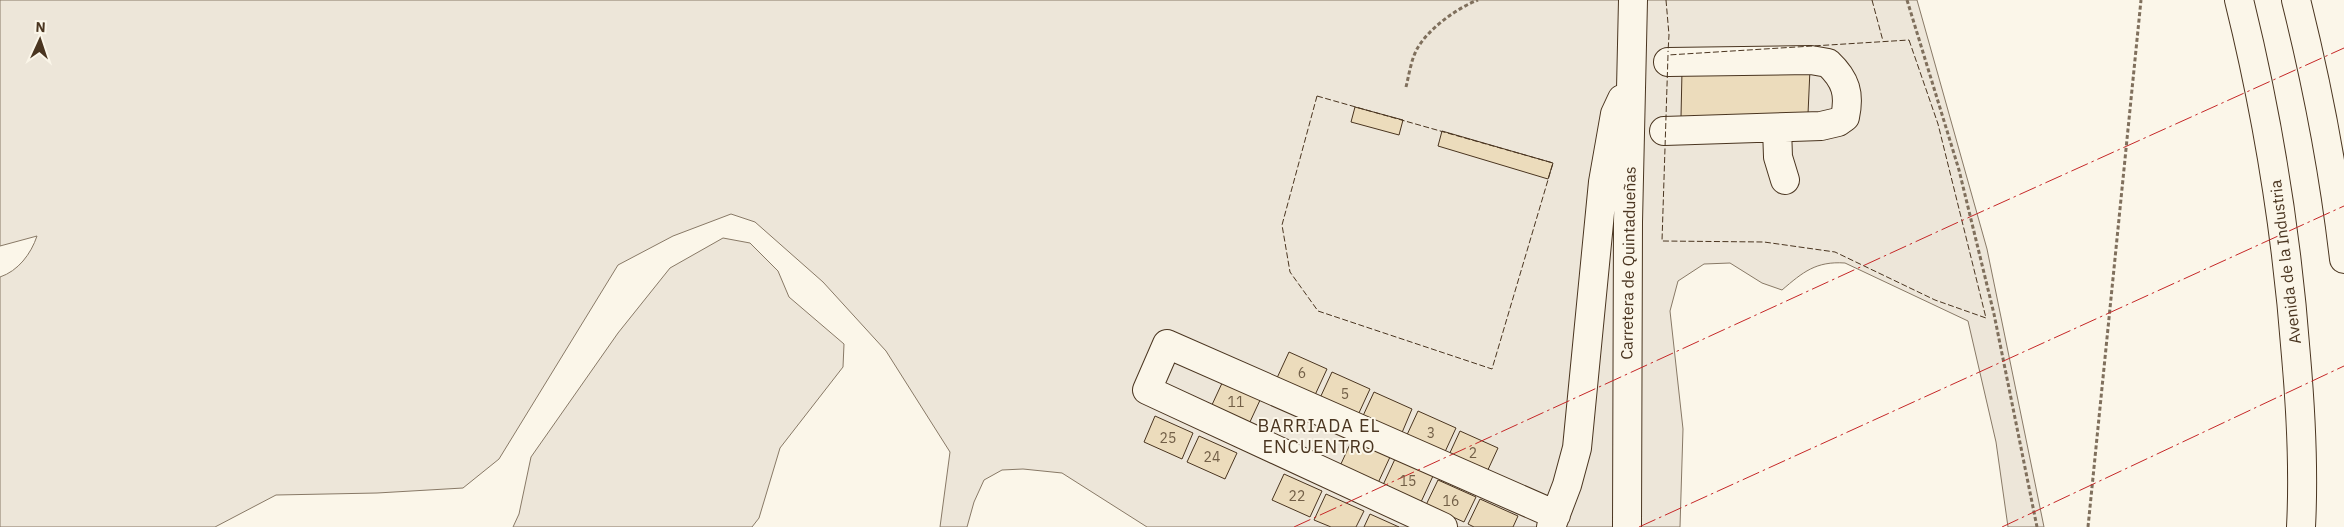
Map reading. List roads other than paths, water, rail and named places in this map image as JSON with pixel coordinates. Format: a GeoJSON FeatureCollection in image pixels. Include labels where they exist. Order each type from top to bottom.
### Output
{"type":"FeatureCollection","features":[{"type":"Feature","properties":{"kind":"street","name":"Carretera de Quintadueñas"},"geometry":{"type":"LineString","coordinates":[[1627,527],[1628,242],[1633,0]]}},
{"type":"Feature","properties":{"kind":"street","name":"Avenida de la Industria"},"geometry":{"type":"LineString","coordinates":[[2239,0],[2260,87],[2289,278],[2299,404],[2301,527]]}},
{"type":"Feature","properties":{"kind":"street"},"geometry":{"type":"LineString","coordinates":[[2296,0],[2307,42],[2344,259]]}},
{"type":"Feature","properties":{"kind":"street"},"geometry":{"type":"LineString","coordinates":[[1664,130],[1821,126],[1838,122],[1845,117],[1848,100],[1843,81],[1828,63],[1811,60],[1668,62]]}},
{"type":"Feature","properties":{"kind":"street"},"geometry":{"type":"LineString","coordinates":[[1443,527],[1147,390],[1167,344],[1554,521],[1568,484],[1578,448],[1605,172],[1615,114],[1632,73]]}},
{"type":"Feature","properties":{"kind":"street"},"geometry":{"type":"LineString","coordinates":[[1777,128],[1778,157],[1785,180]]}},
{"type":"Feature","properties":{"kind":"district","name":"BARRIADA EL ENCUENTRO"},"geometry":{"type":"Point","coordinates":[1319,436]}}]}
